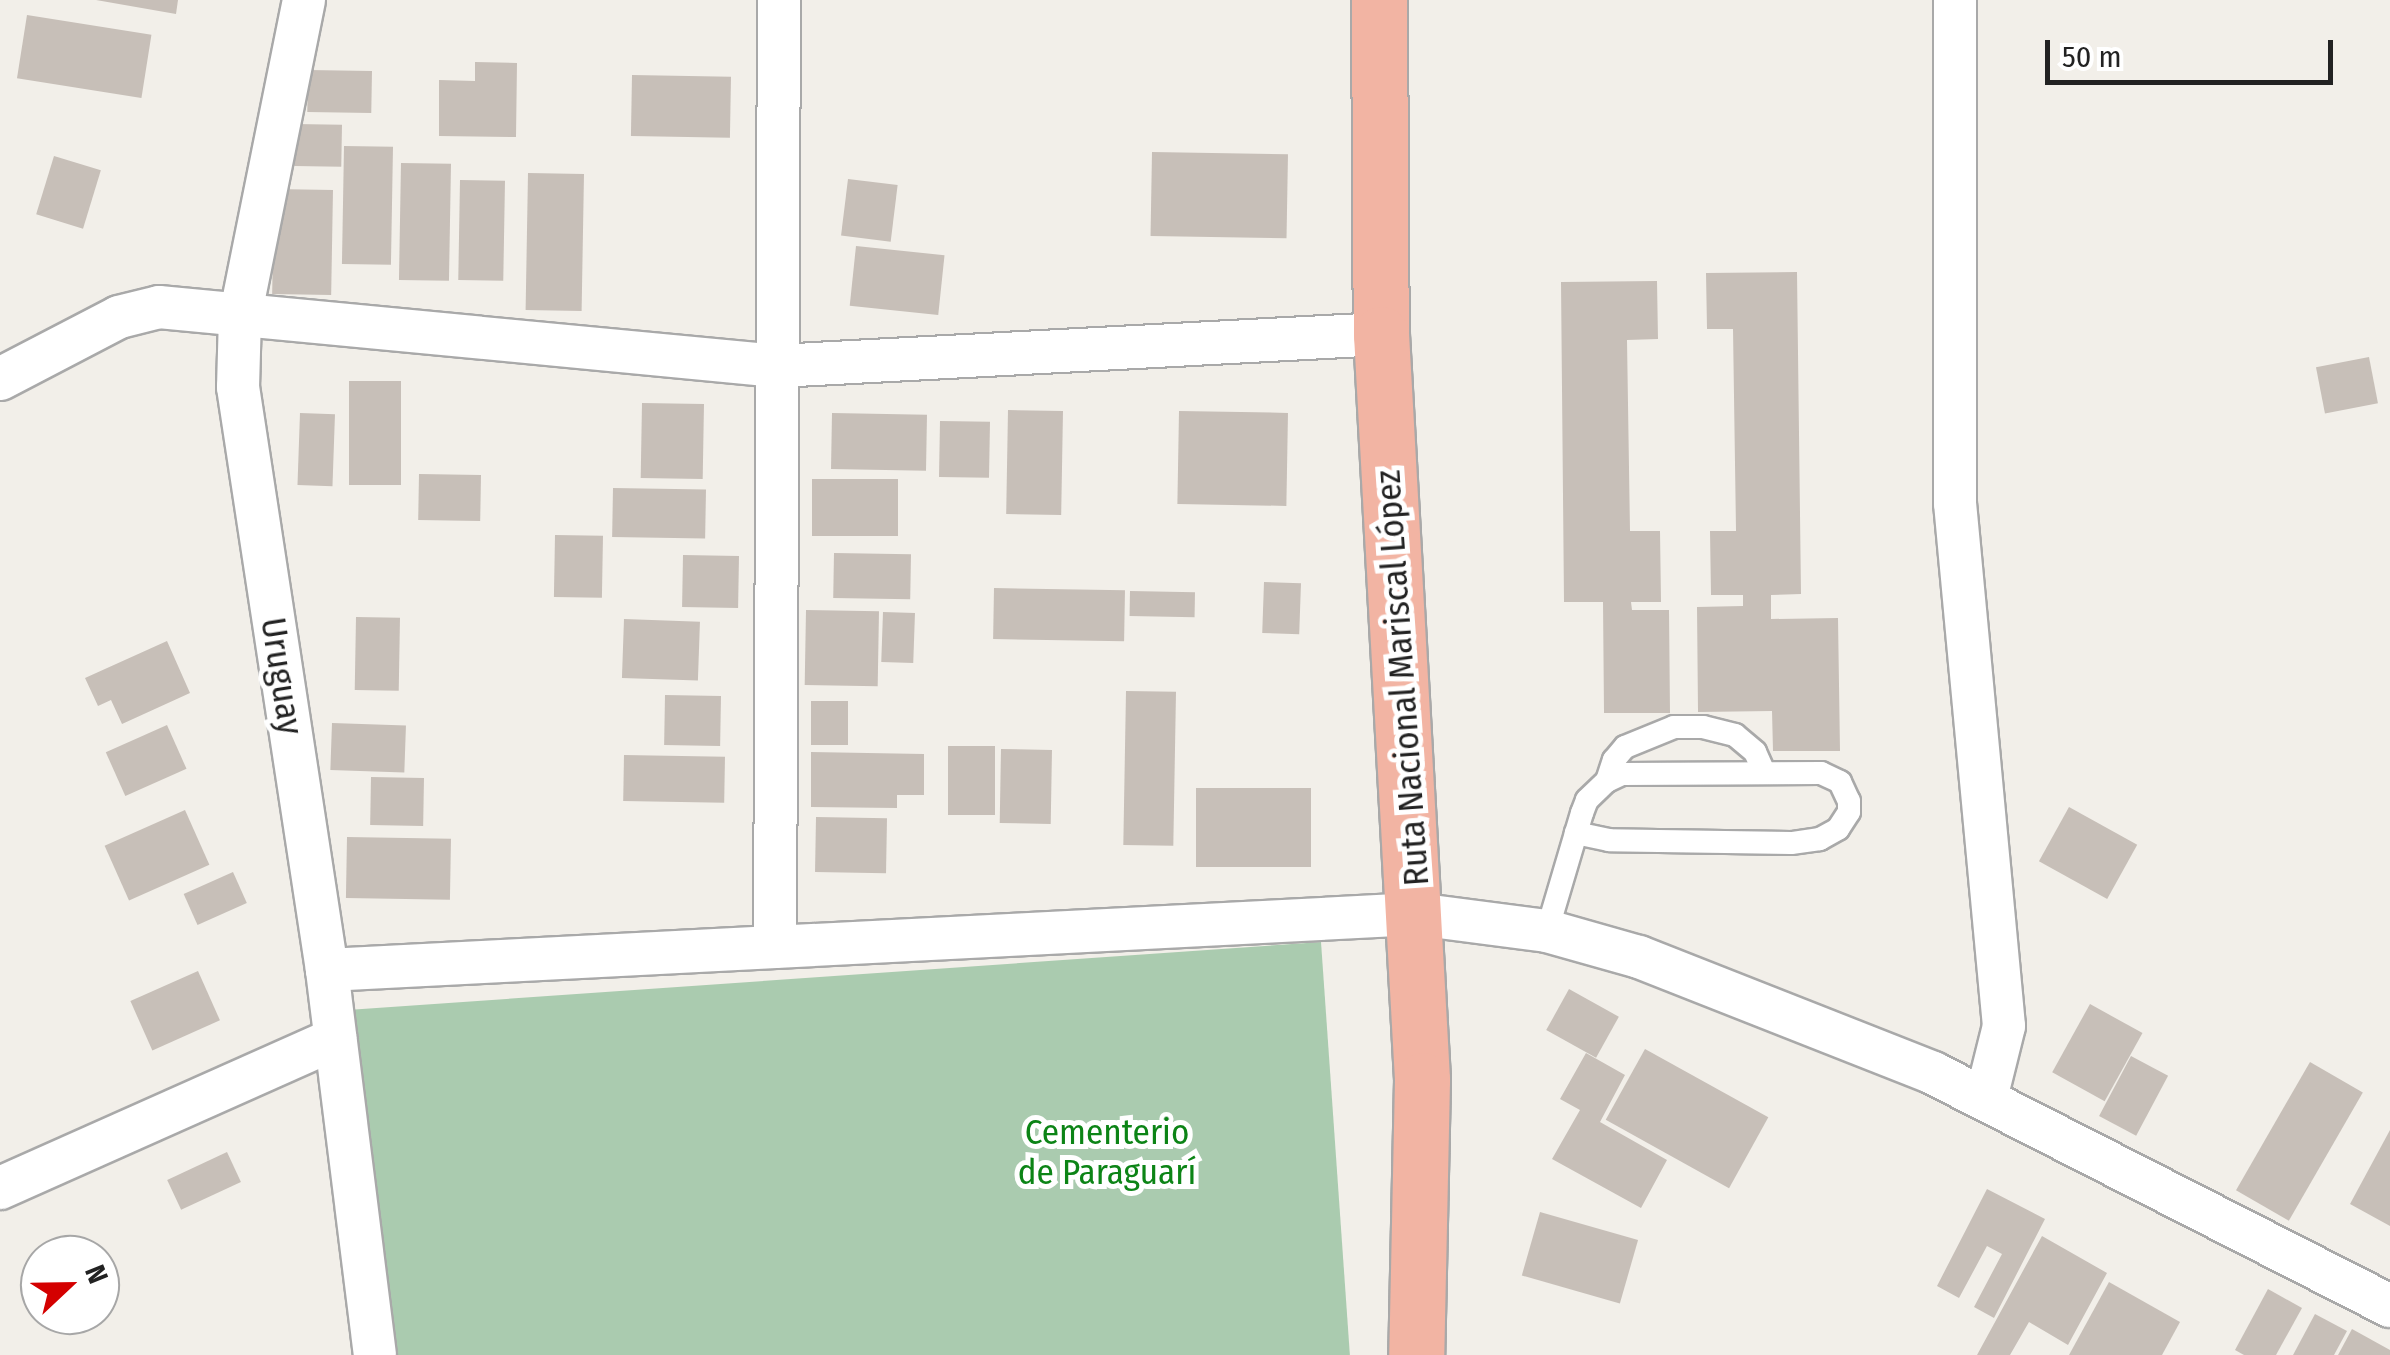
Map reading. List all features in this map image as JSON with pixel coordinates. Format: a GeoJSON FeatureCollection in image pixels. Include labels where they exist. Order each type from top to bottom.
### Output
{"type":"FeatureCollection","features":[{"type":"Feature","properties":{"kind":"highway","name":"Ruta Nacional Mariscal López"},"geometry":{"type":"LineString","coordinates":[[1379,0],[1381,334],[1416,914],[1422,1099],[1416,1355]]}},
{"type":"Feature","properties":{"kind":"street","name":"Uruguay"},"geometry":{"type":"LineString","coordinates":[[304,0],[240,316],[238,386],[326,970],[375,1355]]}},
{"type":"Feature","properties":{"kind":"street"},"geometry":{"type":"LineString","coordinates":[[775,947],[779,0]]}},
{"type":"Feature","properties":{"kind":"street"},"geometry":{"type":"LineString","coordinates":[[1956,0],[1955,503],[2004,1026],[1986,1098]]}},
{"type":"Feature","properties":{"kind":"street"},"geometry":{"type":"LineString","coordinates":[[0,379],[118,317],[158,307],[777,366],[1381,334]]}},
{"type":"Feature","properties":{"kind":"street"},"geometry":{"type":"LineString","coordinates":[[326,970],[1416,914],[1547,931],[1639,957],[1933,1073],[2390,1306]]}},
{"type":"Feature","properties":{"kind":"street"},"geometry":{"type":"LineString","coordinates":[[0,1188],[335,1038]]}},
{"type":"Feature","properties":{"kind":"lane"},"geometry":{"type":"LineString","coordinates":[[1547,931],[1588,800],[1607,781],[1625,747],[1674,727],[1702,727],[1735,736],[1755,752],[1764,772]]}},
{"type":"Feature","properties":{"kind":"lane"},"geometry":{"type":"LineString","coordinates":[[1576,833],[1609,840],[1791,843],[1820,839],[1844,821],[1849,812],[1846,792],[1832,776],[1637,772],[1607,781]]}},
{"type":"Feature","properties":{"kind":"green space","name":"Cementerio de Paraguarí"},"geometry":{"type":"Polygon","coordinates":[[[1321,942],[1350,1355],[364,1355],[340,1011],[1321,942]]]}},
{"type":"Feature","properties":{"kind":"building"},"geometry":{"type":"Polygon","coordinates":[[[96,0],[178,0],[176,14],[96,0]]]}},
{"type":"Feature","properties":{"kind":"building"},"geometry":{"type":"Polygon","coordinates":[[[27,15],[151,35],[141,98],[17,78],[27,15]]]}},
{"type":"Feature","properties":{"kind":"building"},"geometry":{"type":"Polygon","coordinates":[[[475,62],[517,63],[516,137],[439,136],[439,80],[475,81],[475,62]]]}},
{"type":"Feature","properties":{"kind":"building"},"geometry":{"type":"Polygon","coordinates":[[[308,70],[372,71],[371,113],[307,112],[308,70]]]}},
{"type":"Feature","properties":{"kind":"building"},"geometry":{"type":"Polygon","coordinates":[[[632,75],[731,77],[730,138],[631,136],[632,75]]]}},
{"type":"Feature","properties":{"kind":"building"},"geometry":{"type":"Polygon","coordinates":[[[295,124],[342,125],[341,167],[294,166],[295,124]]]}},
{"type":"Feature","properties":{"kind":"building"},"geometry":{"type":"Polygon","coordinates":[[[344,146],[393,147],[391,265],[342,264],[344,146]]]}},
{"type":"Feature","properties":{"kind":"building"},"geometry":{"type":"Polygon","coordinates":[[[1152,152],[1288,154],[1287,238],[1151,236],[1152,152]]]}},
{"type":"Feature","properties":{"kind":"building"},"geometry":{"type":"Polygon","coordinates":[[[54,156],[101,170],[83,229],[36,214],[54,156]]]}},
{"type":"Feature","properties":{"kind":"building"},"geometry":{"type":"Polygon","coordinates":[[[401,163],[451,164],[449,281],[399,280],[401,163]]]}},
{"type":"Feature","properties":{"kind":"building"},"geometry":{"type":"Polygon","coordinates":[[[528,173],[584,174],[582,311],[526,310],[528,173]]]}},
{"type":"Feature","properties":{"kind":"building"},"geometry":{"type":"Polygon","coordinates":[[[848,179],[898,185],[891,242],[841,236],[848,179]]]}},
{"type":"Feature","properties":{"kind":"building"},"geometry":{"type":"Polygon","coordinates":[[[460,180],[505,181],[503,281],[458,280],[460,180]]]}},
{"type":"Feature","properties":{"kind":"building"},"geometry":{"type":"Polygon","coordinates":[[[274,189],[333,190],[331,295],[272,294],[274,189]]]}},
{"type":"Feature","properties":{"kind":"building"},"geometry":{"type":"Polygon","coordinates":[[[856,246],[945,255],[938,315],[850,306],[856,246]]]}},
{"type":"Feature","properties":{"kind":"building"},"geometry":{"type":"Polygon","coordinates":[[[1797,272],[1801,594],[1771,595],[1771,619],[1838,618],[1840,751],[1773,751],[1772,711],[1698,712],[1697,607],[1743,606],[1743,595],[1711,595],[1710,531],[1736,531],[1733,329],[1707,329],[1706,273],[1797,272]]]}},
{"type":"Feature","properties":{"kind":"building"},"geometry":{"type":"Polygon","coordinates":[[[1657,281],[1658,339],[1627,340],[1630,531],[1660,531],[1661,602],[1631,602],[1632,610],[1669,610],[1670,713],[1604,713],[1603,602],[1564,602],[1561,282],[1657,281]]]}},
{"type":"Feature","properties":{"kind":"building"},"geometry":{"type":"Polygon","coordinates":[[[2369,357],[2378,403],[2325,413],[2316,367],[2369,357]]]}},
{"type":"Feature","properties":{"kind":"building"},"geometry":{"type":"Polygon","coordinates":[[[349,381],[401,381],[401,485],[349,485],[349,381]]]}},
{"type":"Feature","properties":{"kind":"building"},"geometry":{"type":"Polygon","coordinates":[[[642,403],[704,404],[703,479],[641,478],[642,403]]]}},
{"type":"Feature","properties":{"kind":"building"},"geometry":{"type":"Polygon","coordinates":[[[1008,410],[1063,411],[1061,515],[1006,514],[1008,410]]]}},
{"type":"Feature","properties":{"kind":"building"},"geometry":{"type":"Polygon","coordinates":[[[1179,411],[1288,413],[1286,506],[1177,504],[1179,411]]]}},
{"type":"Feature","properties":{"kind":"building"},"geometry":{"type":"Polygon","coordinates":[[[300,413],[335,414],[332,486],[297,485],[300,413]]]}},
{"type":"Feature","properties":{"kind":"building"},"geometry":{"type":"Polygon","coordinates":[[[832,413],[927,415],[926,471],[831,469],[832,413]]]}},
{"type":"Feature","properties":{"kind":"building"},"geometry":{"type":"Polygon","coordinates":[[[940,421],[990,422],[989,478],[939,477],[940,421]]]}},
{"type":"Feature","properties":{"kind":"building"},"geometry":{"type":"Polygon","coordinates":[[[419,474],[481,475],[480,521],[418,520],[419,474]]]}},
{"type":"Feature","properties":{"kind":"building"},"geometry":{"type":"Polygon","coordinates":[[[812,479],[898,479],[898,536],[812,536],[812,479]]]}},
{"type":"Feature","properties":{"kind":"building"},"geometry":{"type":"Polygon","coordinates":[[[613,488],[706,490],[705,539],[612,537],[613,488]]]}},
{"type":"Feature","properties":{"kind":"building"},"geometry":{"type":"Polygon","coordinates":[[[555,535],[603,536],[602,598],[554,597],[555,535]]]}},
{"type":"Feature","properties":{"kind":"building"},"geometry":{"type":"Polygon","coordinates":[[[834,553],[911,554],[910,599],[833,598],[834,553]]]}},
{"type":"Feature","properties":{"kind":"building"},"geometry":{"type":"Polygon","coordinates":[[[683,555],[739,556],[738,608],[682,607],[683,555]]]}},
{"type":"Feature","properties":{"kind":"building"},"geometry":{"type":"Polygon","coordinates":[[[1264,582],[1301,583],[1299,634],[1262,633],[1264,582]]]}},
{"type":"Feature","properties":{"kind":"building"},"geometry":{"type":"Polygon","coordinates":[[[994,588],[1125,590],[1124,641],[993,639],[994,588]]]}},
{"type":"Feature","properties":{"kind":"building"},"geometry":{"type":"Polygon","coordinates":[[[1130,591],[1195,592],[1195,617],[1130,616],[1130,591]]]}},
{"type":"Feature","properties":{"kind":"building"},"geometry":{"type":"Polygon","coordinates":[[[806,610],[879,611],[878,686],[805,685],[806,610]]]}},
{"type":"Feature","properties":{"kind":"building"},"geometry":{"type":"Polygon","coordinates":[[[883,612],[915,613],[913,663],[881,662],[883,612]]]}},
{"type":"Feature","properties":{"kind":"building"},"geometry":{"type":"Polygon","coordinates":[[[356,617],[400,618],[399,691],[355,690],[356,617]]]}},
{"type":"Feature","properties":{"kind":"building"},"geometry":{"type":"Polygon","coordinates":[[[624,619],[700,622],[698,681],[622,678],[624,619]]]}},
{"type":"Feature","properties":{"kind":"building"},"geometry":{"type":"Polygon","coordinates":[[[167,641],[190,693],[122,724],[111,700],[98,706],[85,678],[167,641]]]}},
{"type":"Feature","properties":{"kind":"building"},"geometry":{"type":"Polygon","coordinates":[[[1126,691],[1176,692],[1173,846],[1123,845],[1126,691]]]}},
{"type":"Feature","properties":{"kind":"building"},"geometry":{"type":"Polygon","coordinates":[[[665,695],[721,696],[720,746],[664,745],[665,695]]]}},
{"type":"Feature","properties":{"kind":"building"},"geometry":{"type":"Polygon","coordinates":[[[811,701],[848,701],[848,745],[811,745],[811,701]]]}},
{"type":"Feature","properties":{"kind":"building"},"geometry":{"type":"Polygon","coordinates":[[[332,723],[406,726],[404,773],[330,770],[332,723]]]}},
{"type":"Feature","properties":{"kind":"building"},"geometry":{"type":"Polygon","coordinates":[[[167,725],[187,769],[125,796],[106,752],[167,725]]]}},
{"type":"Feature","properties":{"kind":"building"},"geometry":{"type":"Polygon","coordinates":[[[948,746],[995,746],[995,815],[948,815],[948,746]]]}},
{"type":"Feature","properties":{"kind":"building"},"geometry":{"type":"Polygon","coordinates":[[[1001,749],[1052,750],[1051,824],[1000,823],[1001,749]]]}},
{"type":"Feature","properties":{"kind":"building"},"geometry":{"type":"Polygon","coordinates":[[[811,752],[924,754],[924,795],[897,795],[897,808],[811,807],[811,752]]]}},
{"type":"Feature","properties":{"kind":"building"},"geometry":{"type":"Polygon","coordinates":[[[624,755],[725,757],[724,803],[623,801],[624,755]]]}},
{"type":"Feature","properties":{"kind":"building"},"geometry":{"type":"Polygon","coordinates":[[[371,777],[424,778],[423,826],[370,825],[371,777]]]}},
{"type":"Feature","properties":{"kind":"building"},"geometry":{"type":"Polygon","coordinates":[[[1196,788],[1311,788],[1311,867],[1196,867],[1196,788]]]}},
{"type":"Feature","properties":{"kind":"building"},"geometry":{"type":"Polygon","coordinates":[[[2069,807],[2137,845],[2107,899],[2039,861],[2069,807]]]}},
{"type":"Feature","properties":{"kind":"building"},"geometry":{"type":"Polygon","coordinates":[[[185,810],[209,865],[129,901],[105,846],[185,810]]]}},
{"type":"Feature","properties":{"kind":"building"},"geometry":{"type":"Polygon","coordinates":[[[816,817],[887,818],[886,873],[815,872],[816,817]]]}},
{"type":"Feature","properties":{"kind":"building"},"geometry":{"type":"Polygon","coordinates":[[[347,837],[451,839],[450,900],[346,898],[347,837]]]}},
{"type":"Feature","properties":{"kind":"building"},"geometry":{"type":"Polygon","coordinates":[[[233,872],[247,903],[197,925],[184,894],[233,872]]]}},
{"type":"Feature","properties":{"kind":"building"},"geometry":{"type":"Polygon","coordinates":[[[198,971],[220,1020],[152,1050],[130,1001],[198,971]]]}},
{"type":"Feature","properties":{"kind":"building"},"geometry":{"type":"Polygon","coordinates":[[[1569,989],[1619,1017],[1596,1058],[1546,1030],[1569,989]]]}},
{"type":"Feature","properties":{"kind":"building"},"geometry":{"type":"Polygon","coordinates":[[[2090,1004],[2142,1033],[2105,1101],[2052,1072],[2090,1004]]]}},
{"type":"Feature","properties":{"kind":"building"},"geometry":{"type":"Polygon","coordinates":[[[1645,1049],[1768,1117],[1729,1188],[1606,1120],[1645,1049]]]}},
{"type":"Feature","properties":{"kind":"building"},"geometry":{"type":"Polygon","coordinates":[[[1586,1053],[1625,1075],[1600,1122],[1667,1160],[1641,1208],[1552,1159],[1580,1110],[1560,1099],[1586,1053]]]}},
{"type":"Feature","properties":{"kind":"building"},"geometry":{"type":"Polygon","coordinates":[[[2131,1056],[2168,1076],[2136,1136],[2099,1116],[2131,1056]]]}},
{"type":"Feature","properties":{"kind":"building"},"geometry":{"type":"Polygon","coordinates":[[[2310,1062],[2363,1092],[2289,1221],[2236,1190],[2310,1062]]]}},
{"type":"Feature","properties":{"kind":"building"},"geometry":{"type":"Polygon","coordinates":[[[2390,1130],[2390,1226],[2350,1204],[2390,1130]]]}},
{"type":"Feature","properties":{"kind":"building"},"geometry":{"type":"Polygon","coordinates":[[[227,1152],[241,1182],[181,1210],[167,1180],[227,1152]]]}},
{"type":"Feature","properties":{"kind":"building"},"geometry":{"type":"Polygon","coordinates":[[[1987,1189],[2045,1219],[1994,1318],[1974,1307],[2002,1254],[1987,1246],[1959,1298],[1937,1286],[1987,1189]]]}},
{"type":"Feature","properties":{"kind":"building"},"geometry":{"type":"Polygon","coordinates":[[[1540,1212],[1638,1240],[1620,1304],[1522,1275],[1540,1212]]]}},
{"type":"Feature","properties":{"kind":"building"},"geometry":{"type":"Polygon","coordinates":[[[2042,1236],[2107,1273],[2068,1345],[2029,1322],[2010,1355],[1977,1355],[2042,1236]]]}},
{"type":"Feature","properties":{"kind":"building"},"geometry":{"type":"Polygon","coordinates":[[[2109,1282],[2180,1322],[2162,1355],[2069,1355],[2109,1282]]]}},
{"type":"Feature","properties":{"kind":"building"},"geometry":{"type":"Polygon","coordinates":[[[2268,1289],[2302,1308],[2276,1355],[2244,1355],[2235,1350],[2268,1289]]]}},
{"type":"Feature","properties":{"kind":"building"},"geometry":{"type":"Polygon","coordinates":[[[2315,1314],[2347,1331],[2334,1355],[2293,1355],[2315,1314]]]}},
{"type":"Feature","properties":{"kind":"building"},"geometry":{"type":"Polygon","coordinates":[[[2352,1329],[2390,1350],[2390,1355],[2338,1355],[2352,1329]]]}}]}
